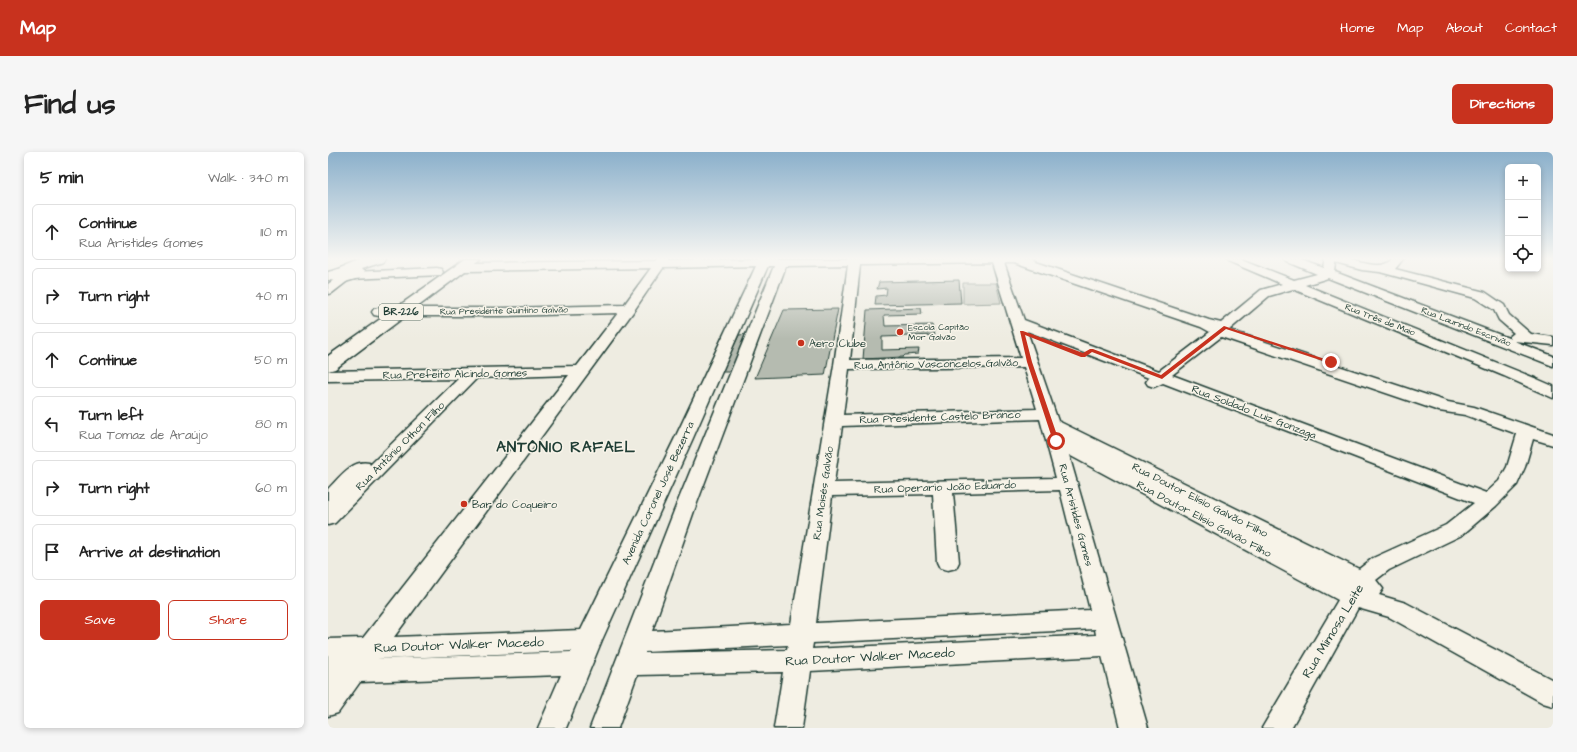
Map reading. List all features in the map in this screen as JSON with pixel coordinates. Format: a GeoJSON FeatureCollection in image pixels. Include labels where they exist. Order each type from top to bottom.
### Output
{"type":"FeatureCollection","features":[{"type":"Feature","properties":{"kind":"main road","name":"BR-226"},"geometry":{"type":"LineString","coordinates":[[328,348],[416,286]]}},
{"type":"Feature","properties":{"kind":"main road","name":"BR-226"},"geometry":{"type":"LineString","coordinates":[[328,365],[401,312],[434,286]]}},
{"type":"Feature","properties":{"kind":"street"},"geometry":{"type":"LineString","coordinates":[[328,704],[340,672],[371,648],[644,286]]}},
{"type":"Feature","properties":{"kind":"street","name":"Avenida Coronel José Bezerra"},"geometry":{"type":"LineString","coordinates":[[552,728],[589,640],[734,329],[756,303],[763,286]]}},
{"type":"Feature","properties":{"kind":"street","name":"Rua Moisés Galvão"},"geometry":{"type":"LineString","coordinates":[[788,728],[842,365],[851,286]]}},
{"type":"Feature","properties":{"kind":"street","name":"Rua Aristides Gomes"},"geometry":{"type":"LineString","coordinates":[[1010,286],[1029,362],[1051,426],[1134,728]]}},
{"type":"Feature","properties":{"kind":"street"},"geometry":{"type":"LineString","coordinates":[[1087,286],[1383,383],[1445,407],[1468,411],[1553,440]]}},
{"type":"Feature","properties":{"kind":"street"},"geometry":{"type":"LineString","coordinates":[[1158,380],[1223,330],[1265,293],[1289,286]]}},
{"type":"Feature","properties":{"kind":"street","name":"Rua Três de Maio"},"geometry":{"type":"LineString","coordinates":[[1294,286],[1403,329],[1394,333],[1393,336],[1411,345],[1431,351],[1463,354],[1528,380],[1553,393]]}},
{"type":"Feature","properties":{"kind":"street","name":"Rua Laurindo Escrivão"},"geometry":{"type":"LineString","coordinates":[[1360,286],[1553,361]]}},
{"type":"Feature","properties":{"kind":"street"},"geometry":{"type":"LineString","coordinates":[[1446,286],[1480,295],[1499,308],[1504,317],[1527,338]]}},
{"type":"Feature","properties":{"kind":"street","name":"Avenida Coronel José Bezerra"},"geometry":{"type":"LineString","coordinates":[[604,728],[755,329],[756,303]]}},
{"type":"Feature","properties":{"kind":"street","name":"Rua Presidente Quintino Galvão"},"geometry":{"type":"LineString","coordinates":[[379,312],[501,312],[628,309]]}},
{"type":"Feature","properties":{"kind":"street","name":"Rua Soldado Luiz Gonzaga"},"geometry":{"type":"LineString","coordinates":[[1020,327],[1484,506]]}},
{"type":"Feature","properties":{"kind":"street"},"geometry":{"type":"LineString","coordinates":[[734,329],[755,329]]}},
{"type":"Feature","properties":{"kind":"street"},"geometry":{"type":"LineString","coordinates":[[1487,335],[1553,341]]}},
{"type":"Feature","properties":{"kind":"street","name":"Rua Antônio Vasconcelos Galvão"},"geometry":{"type":"LineString","coordinates":[[842,365],[1029,362]]}},
{"type":"Feature","properties":{"kind":"street","name":"Rua Prefeito Alcindo Gomes"},"geometry":{"type":"LineString","coordinates":[[328,376],[465,374],[582,370]]}},
{"type":"Feature","properties":{"kind":"street"},"geometry":{"type":"LineString","coordinates":[[713,374],[738,373]]}},
{"type":"Feature","properties":{"kind":"street","name":"Rua Antônio Othon Filho"},"geometry":{"type":"LineString","coordinates":[[328,500],[465,374]]}},
{"type":"Feature","properties":{"kind":"street","name":"Rua Antônio Othon Filho"},"geometry":{"type":"LineString","coordinates":[[328,518],[465,374]]}},
{"type":"Feature","properties":{"kind":"street"},"geometry":{"type":"LineString","coordinates":[[700,402],[727,402]]}},
{"type":"Feature","properties":{"kind":"street","name":"Rua Presidente Castelo Branco"},"geometry":{"type":"LineString","coordinates":[[833,421],[1051,426]]}},
{"type":"Feature","properties":{"kind":"street","name":"Rua Doutor Elisio Galvão Filho"},"geometry":{"type":"LineString","coordinates":[[1051,426],[1190,503],[1355,584],[1397,610],[1553,694]]}},
{"type":"Feature","properties":{"kind":"street","name":"Rua Mimosa Leite"},"geometry":{"type":"LineString","coordinates":[[1276,728],[1355,584],[1381,564],[1454,530],[1484,506],[1507,485],[1516,467],[1527,432]]}},
{"type":"Feature","properties":{"kind":"street"},"geometry":{"type":"LineString","coordinates":[[684,438],[713,437]]}},
{"type":"Feature","properties":{"kind":"street","name":"Rua Operario João Eduardo"},"geometry":{"type":"LineString","coordinates":[[824,490],[1067,484]]}},
{"type":"Feature","properties":{"kind":"street"},"geometry":{"type":"LineString","coordinates":[[943,488],[948,562]]}},
{"type":"Feature","properties":{"kind":"street"},"geometry":{"type":"LineString","coordinates":[[632,653],[802,635],[1103,619]]}},
{"type":"Feature","properties":{"kind":"street","name":"Rua Doutor Walker Macedo"},"geometry":{"type":"LineString","coordinates":[[328,650],[589,640]]}},
{"type":"Feature","properties":{"kind":"street","name":"Rua Doutor Walker Macedo"},"geometry":{"type":"LineString","coordinates":[[632,653],[798,661],[1112,645]]}},
{"type":"Feature","properties":{"kind":"street","name":"Rua Doutor Walker Macedo"},"geometry":{"type":"LineString","coordinates":[[340,672],[580,664]]}},
{"type":"Feature","properties":{"kind":"shaded area"},"geometry":{"type":"Polygon","coordinates":[[[963,286],[997,286],[1001,303],[963,304],[963,286]]]}},
{"type":"Feature","properties":{"kind":"building"},"geometry":{"type":"Polygon","coordinates":[[[878,286],[960,286],[961,303],[875,305],[876,296],[886,295],[887,288],[877,289],[878,286]]]}},
{"type":"Feature","properties":{"kind":"building"},"geometry":{"type":"Polygon","coordinates":[[[921,308],[922,314],[884,315],[885,326],[932,325],[935,335],[882,337],[882,350],[919,349],[918,354],[905,355],[903,357],[863,359],[867,310],[921,308]]]}},
{"type":"Feature","properties":{"kind":"building","name":"Aero Clube"},"geometry":{"type":"Polygon","coordinates":[[[838,309],[825,375],[755,378],[784,310],[838,309]]]}},
{"type":"Feature","properties":{"kind":"building"},"geometry":{"type":"Polygon","coordinates":[[[749,334],[733,372],[721,372],[739,335],[749,334]]]}},
{"type":"Feature","properties":{"kind":"place","name":"Escola Capitão Mor Galvão"},"geometry":{"type":"Point","coordinates":[900,332]}},
{"type":"Feature","properties":{"kind":"place","name":"Aero Clube"},"geometry":{"type":"Point","coordinates":[801,343]}},
{"type":"Feature","properties":{"kind":"place","name":"Bar do Coqueiro"},"geometry":{"type":"Point","coordinates":[464,504]}},
{"type":"Feature","properties":{"kind":"district","name":"ANTÔNIO RAFAEL"},"geometry":{"type":"Point","coordinates":[566,447]}},
{"type":"Feature","properties":{"kind":"route"},"geometry":{"type":"LineString","coordinates":[[1056,441],[1029,362],[1022,332],[1083,355],[1092,350],[1162,377],[1226,327],[1331,362]]}}]}
